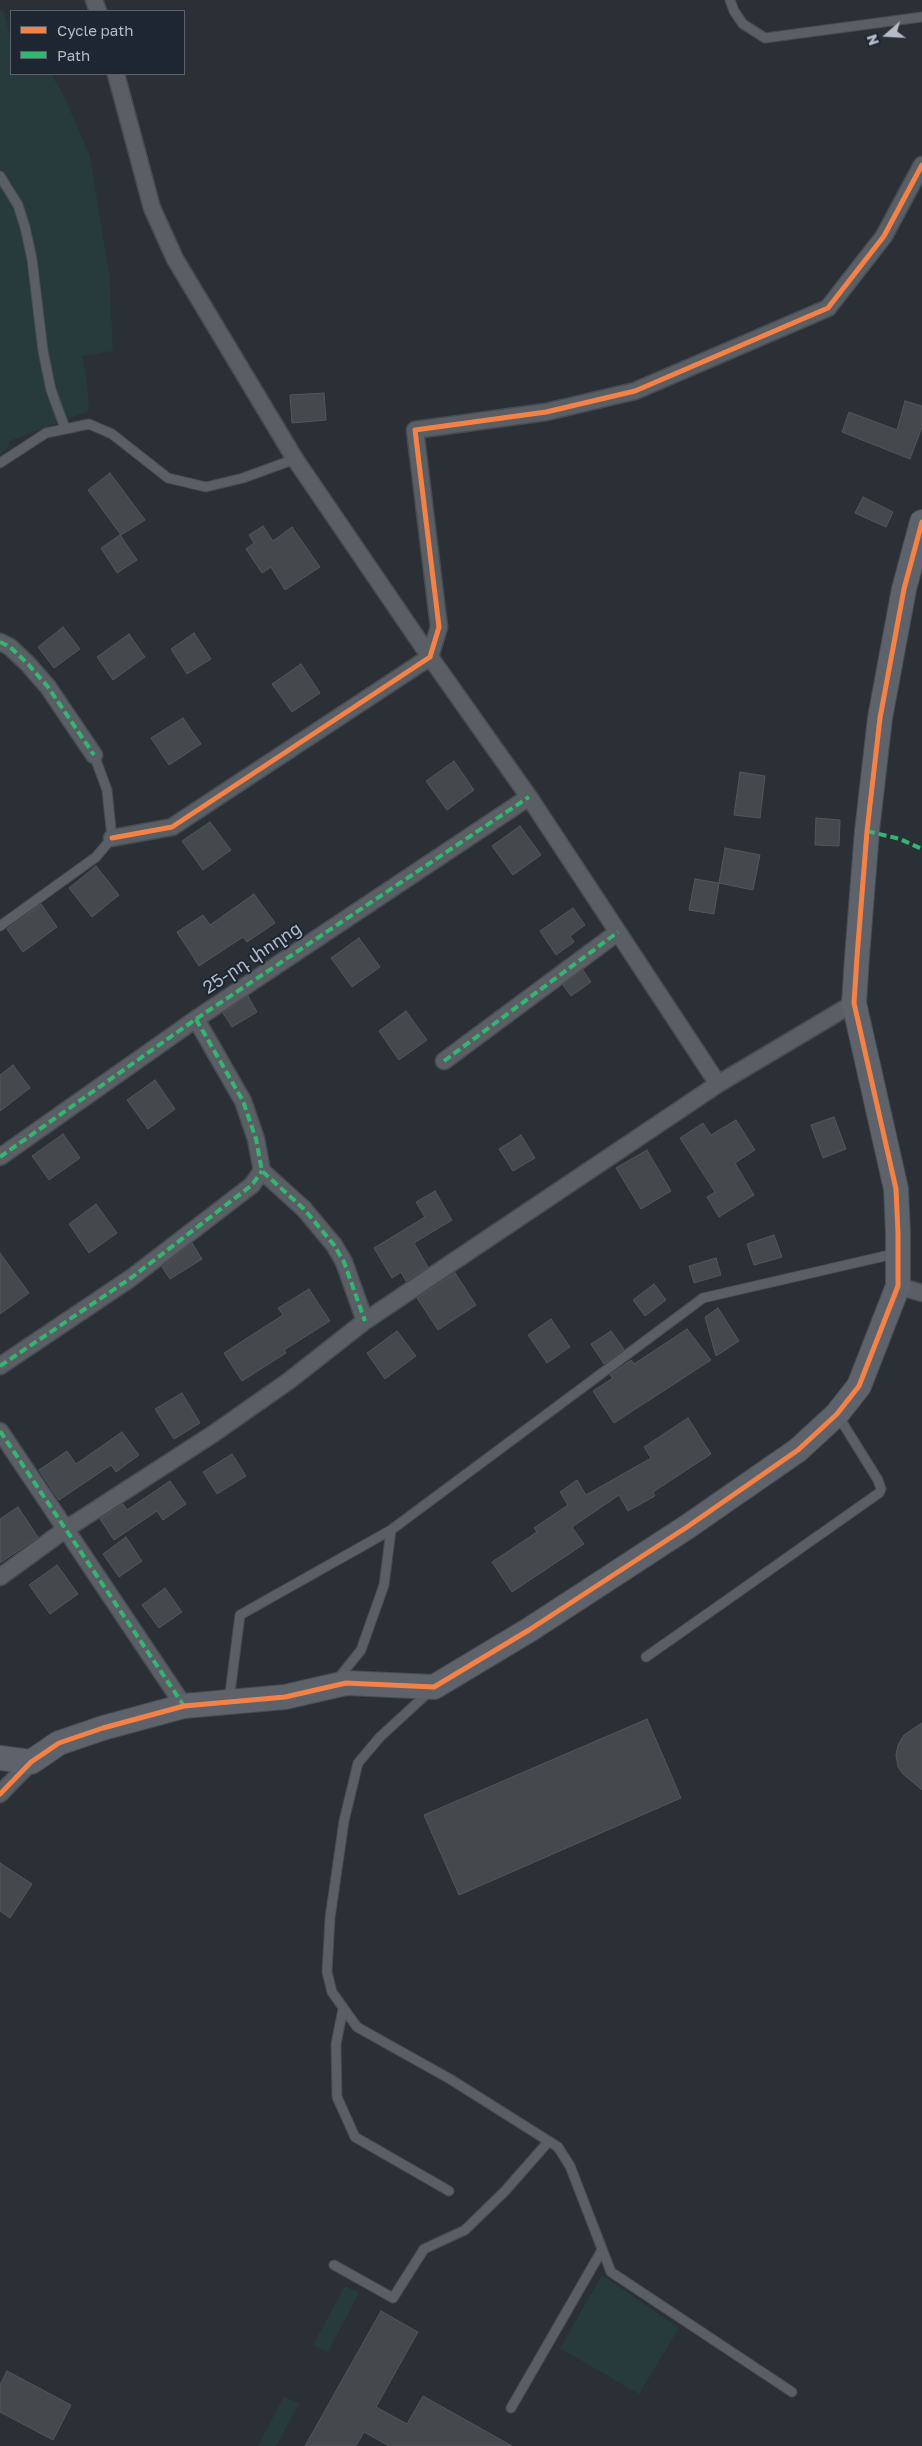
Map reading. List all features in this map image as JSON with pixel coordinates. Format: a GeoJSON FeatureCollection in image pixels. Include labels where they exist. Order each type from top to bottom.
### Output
{"type":"FeatureCollection","features":[{"type":"Feature","properties":{"kind":"street"},"geometry":{"type":"LineString","coordinates":[[116,75],[152,208],[175,259],[295,459],[430,657],[529,797],[718,1084]]}},
{"type":"Feature","properties":{"kind":"street"},"geometry":{"type":"LineString","coordinates":[[112,838],[172,827],[430,657],[439,627],[415,430],[546,412],[635,391],[828,308],[884,236],[922,165]]}},
{"type":"Feature","properties":{"kind":"street"},"geometry":{"type":"LineString","coordinates":[[0,1794],[31,1762],[59,1743],[103,1728],[184,1706],[285,1697],[346,1683],[434,1687],[529,1630],[798,1450],[837,1414],[859,1386],[898,1286],[898,1252],[896,1189],[854,1003],[867,831],[880,718],[904,588],[922,522]]}},
{"type":"Feature","properties":{"kind":"street"},"geometry":{"type":"LineString","coordinates":[[0,642],[10,647],[48,687],[94,755]]}},
{"type":"Feature","properties":{"kind":"street","name":"25-րդ փողոց"},"geometry":{"type":"LineString","coordinates":[[0,1157],[196,1019],[529,797]]}},
{"type":"Feature","properties":{"kind":"street"},"geometry":{"type":"LineString","coordinates":[[444,1061],[618,932]]}},
{"type":"Feature","properties":{"kind":"street"},"geometry":{"type":"LineString","coordinates":[[0,1577],[66,1529],[220,1429],[290,1380],[365,1321],[718,1084],[854,1003]]}},
{"type":"Feature","properties":{"kind":"street"},"geometry":{"type":"LineString","coordinates":[[196,1019],[244,1101],[256,1138],[262,1171],[304,1210],[334,1244],[344,1262],[365,1321]]}},
{"type":"Feature","properties":{"kind":"street"},"geometry":{"type":"LineString","coordinates":[[0,1366],[131,1278],[252,1185],[262,1171]]}},
{"type":"Feature","properties":{"kind":"street"},"geometry":{"type":"LineString","coordinates":[[898,1286],[922,1293]]}},
{"type":"Feature","properties":{"kind":"street"},"geometry":{"type":"LineString","coordinates":[[0,1431],[184,1706]]}},
{"type":"Feature","properties":{"kind":"street"},"geometry":{"type":"LineString","coordinates":[[0,1758],[31,1762]]}},
{"type":"Feature","properties":{"kind":"lane"},"geometry":{"type":"LineString","coordinates":[[730,0],[734,11],[744,24],[765,38],[922,17]]}},
{"type":"Feature","properties":{"kind":"lane"},"geometry":{"type":"LineString","coordinates":[[0,176],[18,205],[25,227],[32,259],[43,351],[51,390],[65,428]]}},
{"type":"Feature","properties":{"kind":"lane"},"geometry":{"type":"LineString","coordinates":[[0,464],[46,432],[89,424],[112,434],[168,478],[206,487],[243,478],[295,459]]}},
{"type":"Feature","properties":{"kind":"lane"},"geometry":{"type":"LineString","coordinates":[[0,926],[96,857],[112,838],[107,790],[94,755]]}},
{"type":"Feature","properties":{"kind":"lane"},"geometry":{"type":"LineString","coordinates":[[229,1702],[240,1614],[391,1530],[703,1298],[898,1252]]}},
{"type":"Feature","properties":{"kind":"lane"},"geometry":{"type":"LineString","coordinates":[[646,1657],[879,1493],[881,1489],[878,1480],[837,1414]]}},
{"type":"Feature","properties":{"kind":"lane"},"geometry":{"type":"LineString","coordinates":[[333,1685],[360,1650],[384,1585],[391,1530]]}},
{"type":"Feature","properties":{"kind":"lane"},"geometry":{"type":"LineString","coordinates":[[434,1687],[380,1738],[358,1763],[344,1821],[330,1918],[327,1972],[332,1992],[342,2009],[357,2027],[450,2079],[558,2147],[570,2166],[611,2272],[792,2392]]}},
{"type":"Feature","properties":{"kind":"lane"},"geometry":{"type":"LineString","coordinates":[[342,2009],[336,2044],[337,2097],[355,2137],[449,2191]]}},
{"type":"Feature","properties":{"kind":"lane"},"geometry":{"type":"LineString","coordinates":[[334,2266],[393,2298],[424,2249],[465,2230],[505,2191],[549,2141]]}},
{"type":"Feature","properties":{"kind":"lane"},"geometry":{"type":"LineString","coordinates":[[511,2408],[602,2250]]}},
{"type":"Feature","properties":{"kind":"shaded area"},"geometry":{"type":"Polygon","coordinates":[[[0,10],[4,12],[10,36],[10,75],[52,75],[62,92],[90,156],[109,273],[113,351],[82,356],[87,383],[89,411],[10,441],[9,446],[0,454],[0,10]]]}},
{"type":"Feature","properties":{"kind":"shaded area"},"geometry":{"type":"Polygon","coordinates":[[[602,2275],[679,2328],[639,2394],[560,2348],[602,2275]]]}},
{"type":"Feature","properties":{"kind":"shaded area"},"geometry":{"type":"Polygon","coordinates":[[[345,2286],[359,2293],[328,2352],[313,2345],[345,2286]]]}},
{"type":"Feature","properties":{"kind":"shaded area"},"geometry":{"type":"Polygon","coordinates":[[[284,2396],[299,2404],[276,2446],[258,2446],[284,2396]]]}},
{"type":"Feature","properties":{"kind":"building"},"geometry":{"type":"Polygon","coordinates":[[[324,393],[326,420],[292,423],[290,395],[324,393]]]}},
{"type":"Feature","properties":{"kind":"building"},"geometry":{"type":"Polygon","coordinates":[[[905,401],[922,406],[922,427],[910,459],[842,432],[849,412],[897,430],[905,401]]]}},
{"type":"Feature","properties":{"kind":"building"},"geometry":{"type":"Polygon","coordinates":[[[110,473],[145,520],[121,535],[88,490],[110,473]]]}},
{"type":"Feature","properties":{"kind":"building"},"geometry":{"type":"Polygon","coordinates":[[[863,497],[893,512],[886,527],[855,513],[863,497]]]}},
{"type":"Feature","properties":{"kind":"building"},"geometry":{"type":"Polygon","coordinates":[[[263,526],[273,541],[292,527],[320,567],[285,590],[271,567],[262,573],[246,549],[254,543],[249,535],[263,526]]]}},
{"type":"Feature","properties":{"kind":"building"},"geometry":{"type":"Polygon","coordinates":[[[120,535],[137,560],[117,573],[101,548],[120,535]]]}},
{"type":"Feature","properties":{"kind":"building"},"geometry":{"type":"Polygon","coordinates":[[[63,627],[80,649],[54,668],[38,647],[63,627]]]}},
{"type":"Feature","properties":{"kind":"building"},"geometry":{"type":"Polygon","coordinates":[[[194,633],[211,659],[187,674],[171,649],[194,633]]]}},
{"type":"Feature","properties":{"kind":"building"},"geometry":{"type":"Polygon","coordinates":[[[129,634],[145,657],[113,680],[97,657],[129,634]]]}},
{"type":"Feature","properties":{"kind":"building"},"geometry":{"type":"Polygon","coordinates":[[[301,664],[320,693],[292,712],[272,684],[301,664]]]}},
{"type":"Feature","properties":{"kind":"building"},"geometry":{"type":"Polygon","coordinates":[[[183,718],[201,744],[169,765],[151,738],[183,718]]]}},
{"type":"Feature","properties":{"kind":"building"},"geometry":{"type":"Polygon","coordinates":[[[454,761],[474,790],[447,810],[426,781],[454,761]]]}},
{"type":"Feature","properties":{"kind":"building"},"geometry":{"type":"Polygon","coordinates":[[[740,772],[765,776],[760,818],[734,815],[740,772]]]}},
{"type":"Feature","properties":{"kind":"building"},"geometry":{"type":"Polygon","coordinates":[[[816,818],[840,820],[839,846],[815,845],[816,818]]]}},
{"type":"Feature","properties":{"kind":"building"},"geometry":{"type":"Polygon","coordinates":[[[210,822],[231,850],[203,870],[182,841],[210,822]]]}},
{"type":"Feature","properties":{"kind":"building"},"geometry":{"type":"Polygon","coordinates":[[[520,826],[541,855],[513,875],[492,846],[520,826]]]}},
{"type":"Feature","properties":{"kind":"building"},"geometry":{"type":"Polygon","coordinates":[[[725,848],[760,855],[753,890],[719,883],[725,848]]]}},
{"type":"Feature","properties":{"kind":"building"},"geometry":{"type":"Polygon","coordinates":[[[96,866],[119,895],[92,917],[69,888],[96,866]]]}},
{"type":"Feature","properties":{"kind":"building"},"geometry":{"type":"Polygon","coordinates":[[[695,879],[719,883],[714,914],[689,910],[695,879]]]}},
{"type":"Feature","properties":{"kind":"building"},"geometry":{"type":"Polygon","coordinates":[[[254,894],[275,923],[247,942],[243,937],[199,966],[177,932],[203,915],[210,925],[254,894]]]}},
{"type":"Feature","properties":{"kind":"building"},"geometry":{"type":"Polygon","coordinates":[[[41,904],[57,927],[23,952],[7,929],[41,904]]]}},
{"type":"Feature","properties":{"kind":"building"},"geometry":{"type":"Polygon","coordinates":[[[573,908],[585,925],[570,936],[574,942],[556,955],[540,931],[573,908]]]}},
{"type":"Feature","properties":{"kind":"building"},"geometry":{"type":"Polygon","coordinates":[[[359,938],[380,967],[352,987],[331,958],[359,938]]]}},
{"type":"Feature","properties":{"kind":"building"},"geometry":{"type":"Polygon","coordinates":[[[583,970],[591,982],[571,996],[563,985],[583,970]]]}},
{"type":"Feature","properties":{"kind":"building"},"geometry":{"type":"Polygon","coordinates":[[[248,996],[257,1012],[232,1027],[223,1013],[248,996]]]}},
{"type":"Feature","properties":{"kind":"building"},"geometry":{"type":"Polygon","coordinates":[[[406,1011],[427,1040],[399,1060],[379,1031],[406,1011]]]}},
{"type":"Feature","properties":{"kind":"building"},"geometry":{"type":"Polygon","coordinates":[[[13,1065],[30,1088],[0,1111],[0,1075],[13,1065]]]}},
{"type":"Feature","properties":{"kind":"building"},"geometry":{"type":"Polygon","coordinates":[[[155,1080],[175,1109],[148,1129],[127,1100],[155,1080]]]}},
{"type":"Feature","properties":{"kind":"building"},"geometry":{"type":"Polygon","coordinates":[[[834,1117],[846,1149],[823,1158],[811,1125],[834,1117]]]}},
{"type":"Feature","properties":{"kind":"building"},"geometry":{"type":"Polygon","coordinates":[[[736,1120],[755,1150],[735,1163],[754,1195],[719,1217],[707,1197],[715,1192],[680,1138],[703,1123],[711,1135],[736,1120]]]}},
{"type":"Feature","properties":{"kind":"building"},"geometry":{"type":"Polygon","coordinates":[[[63,1134],[80,1158],[49,1180],[32,1156],[63,1134]]]}},
{"type":"Feature","properties":{"kind":"building"},"geometry":{"type":"Polygon","coordinates":[[[521,1135],[535,1158],[513,1171],[499,1149],[521,1135]]]}},
{"type":"Feature","properties":{"kind":"building"},"geometry":{"type":"Polygon","coordinates":[[[647,1150],[671,1191],[641,1209],[616,1168],[647,1150]]]}},
{"type":"Feature","properties":{"kind":"building"},"geometry":{"type":"Polygon","coordinates":[[[435,1191],[452,1220],[414,1243],[428,1267],[406,1281],[401,1272],[392,1278],[374,1248],[425,1217],[416,1202],[435,1191]]]}},
{"type":"Feature","properties":{"kind":"building"},"geometry":{"type":"Polygon","coordinates":[[[96,1204],[117,1233],[89,1253],[69,1224],[96,1204]]]}},
{"type":"Feature","properties":{"kind":"building"},"geometry":{"type":"Polygon","coordinates":[[[774,1235],[782,1257],[754,1265],[747,1244],[774,1235]]]}},
{"type":"Feature","properties":{"kind":"building"},"geometry":{"type":"Polygon","coordinates":[[[192,1243],[202,1259],[170,1279],[162,1267],[192,1243]]]}},
{"type":"Feature","properties":{"kind":"building"},"geometry":{"type":"Polygon","coordinates":[[[0,1253],[29,1293],[0,1314],[0,1253]]]}},
{"type":"Feature","properties":{"kind":"building"},"geometry":{"type":"Polygon","coordinates":[[[716,1258],[721,1275],[694,1283],[689,1266],[716,1258]]]}},
{"type":"Feature","properties":{"kind":"building"},"geometry":{"type":"Polygon","coordinates":[[[455,1273],[476,1305],[438,1330],[417,1298],[455,1273]]]}},
{"type":"Feature","properties":{"kind":"building"},"geometry":{"type":"Polygon","coordinates":[[[654,1284],[666,1300],[645,1316],[633,1300],[654,1284]]]}},
{"type":"Feature","properties":{"kind":"building"},"geometry":{"type":"Polygon","coordinates":[[[309,1289],[330,1321],[284,1350],[286,1353],[242,1381],[224,1353],[283,1315],[278,1308],[309,1289]]]}},
{"type":"Feature","properties":{"kind":"building"},"geometry":{"type":"Polygon","coordinates":[[[718,1308],[739,1341],[716,1356],[705,1317],[718,1308]]]}},
{"type":"Feature","properties":{"kind":"building"},"geometry":{"type":"Polygon","coordinates":[[[551,1319],[570,1347],[547,1363],[528,1335],[551,1319]]]}},
{"type":"Feature","properties":{"kind":"building"},"geometry":{"type":"Polygon","coordinates":[[[687,1329],[711,1360],[614,1423],[593,1391],[613,1378],[610,1375],[631,1360],[634,1364],[687,1329]]]}},
{"type":"Feature","properties":{"kind":"building"},"geometry":{"type":"Polygon","coordinates":[[[397,1331],[416,1356],[385,1379],[367,1353],[397,1331]]]}},
{"type":"Feature","properties":{"kind":"building"},"geometry":{"type":"Polygon","coordinates":[[[611,1331],[624,1349],[604,1364],[591,1344],[611,1331]]]}},
{"type":"Feature","properties":{"kind":"building"},"geometry":{"type":"Polygon","coordinates":[[[182,1393],[200,1423],[174,1439],[155,1409],[182,1393]]]}},
{"type":"Feature","properties":{"kind":"building"},"geometry":{"type":"Polygon","coordinates":[[[688,1418],[711,1454],[653,1492],[655,1496],[628,1511],[619,1495],[572,1527],[584,1544],[512,1592],[492,1562],[537,1532],[534,1528],[568,1505],[560,1492],[577,1480],[586,1495],[651,1458],[644,1447],[688,1418]]]}},
{"type":"Feature","properties":{"kind":"building"},"geometry":{"type":"Polygon","coordinates":[[[122,1432],[139,1455],[116,1472],[111,1465],[59,1500],[39,1470],[67,1451],[76,1464],[122,1432]]]}},
{"type":"Feature","properties":{"kind":"building"},"geometry":{"type":"Polygon","coordinates":[[[232,1454],[246,1476],[217,1494],[203,1472],[232,1454]]]}},
{"type":"Feature","properties":{"kind":"building"},"geometry":{"type":"Polygon","coordinates":[[[170,1481],[186,1504],[163,1520],[157,1511],[114,1540],[100,1519],[123,1504],[127,1510],[170,1481]]]}},
{"type":"Feature","properties":{"kind":"building"},"geometry":{"type":"Polygon","coordinates":[[[18,1507],[38,1537],[0,1563],[0,1519],[18,1507]]]}},
{"type":"Feature","properties":{"kind":"building"},"geometry":{"type":"Polygon","coordinates":[[[126,1537],[142,1561],[119,1577],[103,1554],[126,1537]]]}},
{"type":"Feature","properties":{"kind":"building"},"geometry":{"type":"Polygon","coordinates":[[[57,1565],[78,1594],[50,1614],[29,1585],[57,1565]]]}},
{"type":"Feature","properties":{"kind":"building"},"geometry":{"type":"Polygon","coordinates":[[[165,1588],[182,1612],[159,1628],[142,1605],[165,1588]]]}},
{"type":"Feature","properties":{"kind":"building"},"geometry":{"type":"Polygon","coordinates":[[[647,1719],[681,1798],[459,1895],[424,1815],[647,1719]]]}},
{"type":"Feature","properties":{"kind":"building"},"geometry":{"type":"Polygon","coordinates":[[[922,1723],[922,1790],[903,1774],[898,1767],[896,1755],[898,1745],[904,1735],[922,1723]]]}},
{"type":"Feature","properties":{"kind":"building"},"geometry":{"type":"Polygon","coordinates":[[[0,1863],[32,1884],[10,1918],[0,1911],[0,1863]]]}},
{"type":"Feature","properties":{"kind":"building"},"geometry":{"type":"Polygon","coordinates":[[[381,2311],[418,2332],[376,2407],[407,2424],[423,2396],[512,2446],[389,2446],[364,2432],[356,2446],[305,2446],[381,2311]]]}},
{"type":"Feature","properties":{"kind":"building"},"geometry":{"type":"Polygon","coordinates":[[[7,2371],[71,2405],[53,2440],[0,2412],[0,2385],[7,2371]]]}},
{"type":"Feature","properties":{"kind":"marked path"},"geometry":{"type":"LineString","coordinates":[[0,642],[10,647],[48,687],[94,755]]}},
{"type":"Feature","properties":{"kind":"marked path"},"geometry":{"type":"LineString","coordinates":[[0,1157],[196,1019],[529,797]]}},
{"type":"Feature","properties":{"kind":"marked path"},"geometry":{"type":"LineString","coordinates":[[867,831],[900,839],[922,849]]}},
{"type":"Feature","properties":{"kind":"marked path"},"geometry":{"type":"LineString","coordinates":[[444,1061],[618,932]]}},
{"type":"Feature","properties":{"kind":"marked path"},"geometry":{"type":"LineString","coordinates":[[196,1019],[243,1101],[256,1139],[262,1171],[304,1209],[334,1245],[344,1262],[365,1321]]}},
{"type":"Feature","properties":{"kind":"marked path"},"geometry":{"type":"LineString","coordinates":[[0,1366],[131,1278],[252,1185],[262,1171]]}},
{"type":"Feature","properties":{"kind":"marked path"},"geometry":{"type":"LineString","coordinates":[[0,1431],[184,1706]]}},
{"type":"Feature","properties":{"kind":"cycle path"},"geometry":{"type":"LineString","coordinates":[[112,838],[172,827],[430,657],[439,627],[415,430],[546,412],[635,391],[828,308],[884,236],[922,165]]}},
{"type":"Feature","properties":{"kind":"cycle path"},"geometry":{"type":"LineString","coordinates":[[0,1794],[31,1762],[59,1743],[103,1728],[184,1706],[285,1697],[346,1683],[434,1687],[529,1630],[687,1527],[798,1450],[837,1414],[859,1386],[898,1286],[898,1233],[896,1189],[854,1003],[857,957],[867,831],[880,718],[904,589],[922,522]]}}]}
